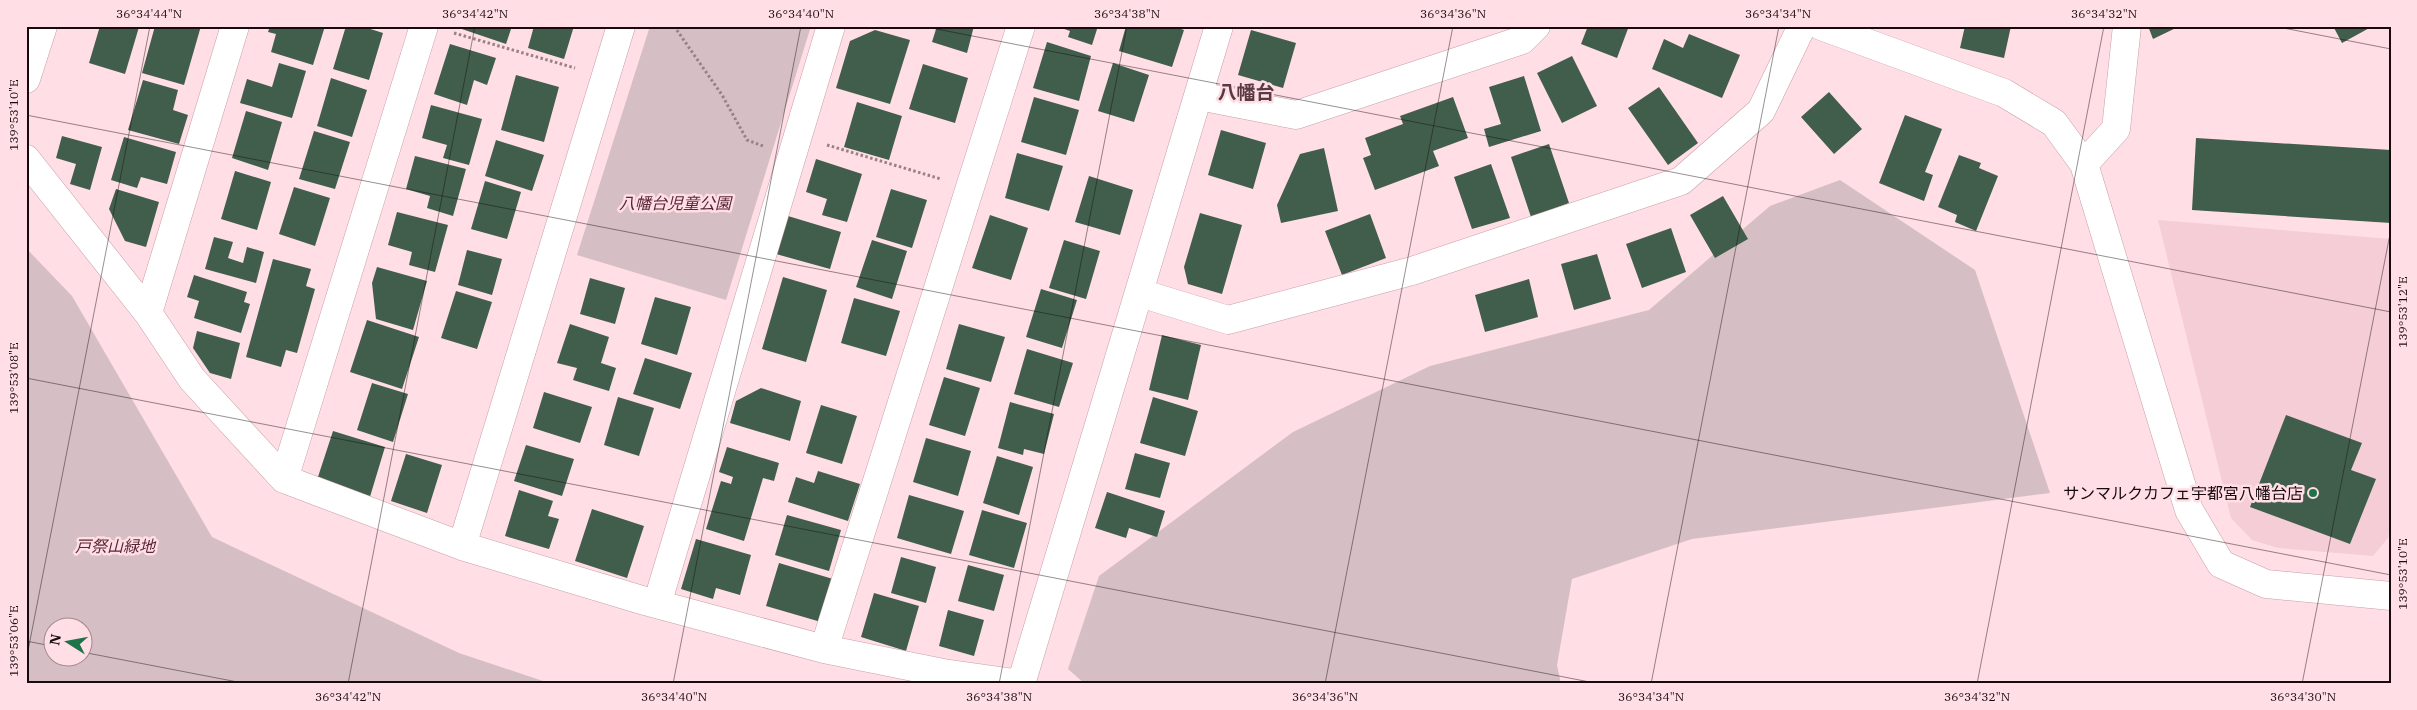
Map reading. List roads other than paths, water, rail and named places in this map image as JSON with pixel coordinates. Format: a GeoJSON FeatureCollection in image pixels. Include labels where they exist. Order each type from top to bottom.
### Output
{"type":"FeatureCollection","features":[{"type":"Feature","properties":{"kind":"street"},"geometry":{"type":"LineString","coordinates":[[26,79],[43,26]]}},
{"type":"Feature","properties":{"kind":"street"},"geometry":{"type":"LineString","coordinates":[[148,313],[236,26]]}},
{"type":"Feature","properties":{"kind":"street"},"geometry":{"type":"LineString","coordinates":[[284,479],[424,26]]}},
{"type":"Feature","properties":{"kind":"street"},"geometry":{"type":"LineString","coordinates":[[462,546],[621,26]]}},
{"type":"Feature","properties":{"kind":"street"},"geometry":{"type":"LineString","coordinates":[[657,604],[831,26]]}},
{"type":"Feature","properties":{"kind":"street"},"geometry":{"type":"LineString","coordinates":[[824,649],[1020,26]]}},
{"type":"Feature","properties":{"kind":"street"},"geometry":{"type":"LineString","coordinates":[[26,159],[148,313],[192,379],[284,479],[462,546],[657,604],[824,649],[943,673],[1021,684],[1219,26]]}},
{"type":"Feature","properties":{"kind":"street"},"geometry":{"type":"LineString","coordinates":[[1199,96],[1296,115],[1522,40],[1536,26]]}},
{"type":"Feature","properties":{"kind":"street"},"geometry":{"type":"LineString","coordinates":[[1140,293],[1228,320],[1412,271],[1681,181],[1761,111],[1802,26]]}},
{"type":"Feature","properties":{"kind":"street"},"geometry":{"type":"LineString","coordinates":[[1821,26],[1855,31],[2004,93],[2054,123],[2084,164],[2189,510],[2221,564],[2266,584],[2391,596]]}},
{"type":"Feature","properties":{"kind":"street"},"geometry":{"type":"LineString","coordinates":[[2084,164],[2116,129],[2127,26]]}},
{"type":"Feature","properties":{"kind":"place","name":"サンマルクカフェ宇都宮八幡台店"},"geometry":{"type":"Point","coordinates":[2313,493]}},
{"type":"Feature","properties":{"kind":"district","name":"八幡台"},"geometry":{"type":"Point","coordinates":[1246,92]}},
{"type":"Feature","properties":{"kind":"park label","name":"八幡台児童公園"},"geometry":{"type":"Point","coordinates":[675,203]}},
{"type":"Feature","properties":{"kind":"park label","name":"戸祭山緑地"},"geometry":{"type":"Point","coordinates":[115,546]}}]}
